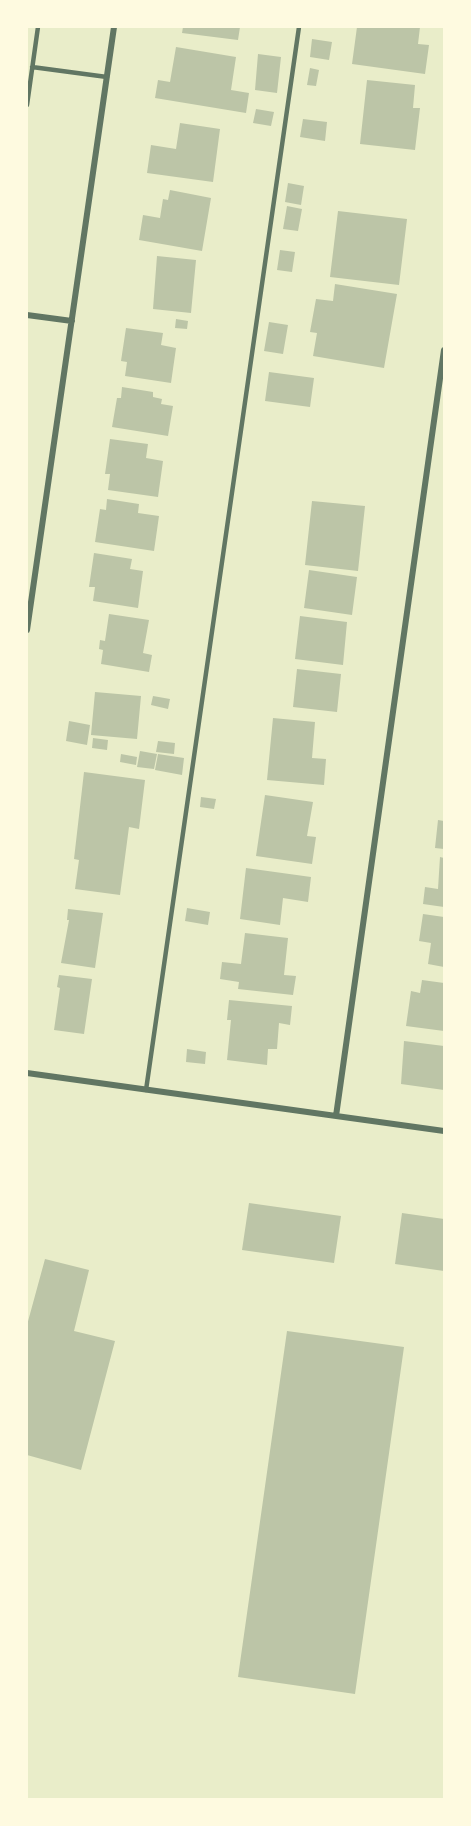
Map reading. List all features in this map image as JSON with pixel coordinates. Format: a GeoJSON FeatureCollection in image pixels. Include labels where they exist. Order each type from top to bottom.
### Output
{"type":"FeatureCollection","features":[{"type":"Feature","properties":{"kind":"street"},"geometry":{"type":"LineString","coordinates":[[27,630],[114,27]]}},
{"type":"Feature","properties":{"kind":"street"},"geometry":{"type":"LineString","coordinates":[[27,315],[72,321]]}},
{"type":"Feature","properties":{"kind":"street"},"geometry":{"type":"LineString","coordinates":[[336,1116],[444,350]]}},
{"type":"Feature","properties":{"kind":"street"},"geometry":{"type":"LineString","coordinates":[[27,1073],[444,1131]]}},
{"type":"Feature","properties":{"kind":"lane"},"geometry":{"type":"LineString","coordinates":[[27,105],[38,27]]}},
{"type":"Feature","properties":{"kind":"lane"},"geometry":{"type":"LineString","coordinates":[[146,1090],[299,27]]}},
{"type":"Feature","properties":{"kind":"lane"},"geometry":{"type":"LineString","coordinates":[[32,67],[107,76]]}},
{"type":"Feature","properties":{"kind":"lane"},"geometry":{"type":"LineString","coordinates":[[27,573],[35,574]]}},
{"type":"Feature","properties":{"kind":"building"},"geometry":{"type":"Polygon","coordinates":[[[183,27],[240,27],[238,40],[182,33],[183,27]]]}},
{"type":"Feature","properties":{"kind":"building"},"geometry":{"type":"Polygon","coordinates":[[[357,27],[420,27],[418,44],[429,45],[425,74],[352,64],[357,27]]]}},
{"type":"Feature","properties":{"kind":"building"},"geometry":{"type":"Polygon","coordinates":[[[312,39],[332,42],[329,60],[310,57],[312,39]]]}},
{"type":"Feature","properties":{"kind":"building"},"geometry":{"type":"Polygon","coordinates":[[[176,47],[236,57],[231,90],[249,93],[246,113],[155,98],[158,80],[170,82],[176,47]]]}},
{"type":"Feature","properties":{"kind":"building"},"geometry":{"type":"Polygon","coordinates":[[[258,54],[281,57],[277,93],[255,90],[258,54]]]}},
{"type":"Feature","properties":{"kind":"building"},"geometry":{"type":"Polygon","coordinates":[[[310,68],[319,70],[316,86],[307,85],[310,68]]]}},
{"type":"Feature","properties":{"kind":"building"},"geometry":{"type":"Polygon","coordinates":[[[367,80],[415,85],[413,108],[420,108],[415,150],[360,144],[367,80]]]}},
{"type":"Feature","properties":{"kind":"building"},"geometry":{"type":"Polygon","coordinates":[[[256,109],[274,112],[271,126],[253,123],[256,109]]]}},
{"type":"Feature","properties":{"kind":"building"},"geometry":{"type":"Polygon","coordinates":[[[303,119],[327,122],[325,141],[300,137],[303,119]]]}},
{"type":"Feature","properties":{"kind":"building"},"geometry":{"type":"Polygon","coordinates":[[[180,123],[220,129],[213,182],[147,173],[151,145],[176,149],[180,123]]]}},
{"type":"Feature","properties":{"kind":"building"},"geometry":{"type":"Polygon","coordinates":[[[288,183],[304,186],[301,205],[285,202],[288,183]]]}},
{"type":"Feature","properties":{"kind":"building"},"geometry":{"type":"Polygon","coordinates":[[[170,190],[211,198],[202,251],[139,240],[143,215],[160,218],[163,199],[168,200],[170,190]]]}},
{"type":"Feature","properties":{"kind":"building"},"geometry":{"type":"Polygon","coordinates":[[[287,206],[302,209],[298,231],[283,229],[287,206]]]}},
{"type":"Feature","properties":{"kind":"building"},"geometry":{"type":"Polygon","coordinates":[[[338,211],[407,219],[399,285],[330,277],[338,211]]]}},
{"type":"Feature","properties":{"kind":"building"},"geometry":{"type":"Polygon","coordinates":[[[280,250],[295,252],[292,272],[277,270],[280,250]]]}},
{"type":"Feature","properties":{"kind":"building"},"geometry":{"type":"Polygon","coordinates":[[[157,256],[196,260],[191,313],[153,309],[157,256]]]}},
{"type":"Feature","properties":{"kind":"building"},"geometry":{"type":"Polygon","coordinates":[[[335,284],[397,294],[384,368],[313,356],[317,333],[310,332],[316,299],[333,301],[335,284]]]}},
{"type":"Feature","properties":{"kind":"building"},"geometry":{"type":"Polygon","coordinates":[[[176,319],[188,321],[187,329],[175,328],[176,319]]]}},
{"type":"Feature","properties":{"kind":"building"},"geometry":{"type":"Polygon","coordinates":[[[269,322],[288,325],[283,354],[264,351],[269,322]]]}},
{"type":"Feature","properties":{"kind":"building"},"geometry":{"type":"Polygon","coordinates":[[[126,328],[163,333],[161,345],[176,348],[171,383],[125,376],[127,362],[121,361],[126,328]]]}},
{"type":"Feature","properties":{"kind":"building"},"geometry":{"type":"Polygon","coordinates":[[[269,372],[314,378],[310,407],[265,401],[269,372]]]}},
{"type":"Feature","properties":{"kind":"building"},"geometry":{"type":"Polygon","coordinates":[[[122,387],[153,392],[153,397],[162,399],[161,404],[173,406],[168,436],[112,427],[117,398],[121,398],[122,387]]]}},
{"type":"Feature","properties":{"kind":"building"},"geometry":{"type":"Polygon","coordinates":[[[110,439],[148,444],[146,458],[163,461],[158,497],[108,490],[110,474],[105,474],[110,439]]]}},
{"type":"Feature","properties":{"kind":"building"},"geometry":{"type":"Polygon","coordinates":[[[107,499],[139,504],[138,513],[159,516],[154,551],[95,542],[100,509],[106,510],[107,499]]]}},
{"type":"Feature","properties":{"kind":"building"},"geometry":{"type":"Polygon","coordinates":[[[312,501],[365,506],[358,571],[305,565],[312,501]]]}},
{"type":"Feature","properties":{"kind":"building"},"geometry":{"type":"Polygon","coordinates":[[[94,553],[132,559],[130,569],[143,571],[138,608],[93,601],[95,587],[89,587],[94,553]]]}},
{"type":"Feature","properties":{"kind":"building"},"geometry":{"type":"Polygon","coordinates":[[[309,570],[357,577],[352,615],[304,608],[309,570]]]}},
{"type":"Feature","properties":{"kind":"building"},"geometry":{"type":"Polygon","coordinates":[[[109,614],[149,620],[143,653],[152,655],[149,672],[101,664],[103,650],[99,649],[100,640],[105,641],[109,614]]]}},
{"type":"Feature","properties":{"kind":"building"},"geometry":{"type":"Polygon","coordinates":[[[300,616],[347,622],[343,665],[295,659],[300,616]]]}},
{"type":"Feature","properties":{"kind":"building"},"geometry":{"type":"Polygon","coordinates":[[[297,669],[341,674],[337,712],[293,707],[297,669]]]}},
{"type":"Feature","properties":{"kind":"building"},"geometry":{"type":"Polygon","coordinates":[[[95,692],[141,696],[137,739],[91,735],[95,692]]]}},
{"type":"Feature","properties":{"kind":"building"},"geometry":{"type":"Polygon","coordinates":[[[153,696],[170,699],[168,709],[151,705],[153,696]]]}},
{"type":"Feature","properties":{"kind":"building"},"geometry":{"type":"Polygon","coordinates":[[[273,718],[315,722],[312,758],[326,759],[324,785],[267,780],[273,718]]]}},
{"type":"Feature","properties":{"kind":"building"},"geometry":{"type":"Polygon","coordinates":[[[69,721],[90,725],[87,745],[66,741],[69,721]]]}},
{"type":"Feature","properties":{"kind":"building"},"geometry":{"type":"Polygon","coordinates":[[[93,738],[108,740],[107,750],[92,748],[93,738]]]}},
{"type":"Feature","properties":{"kind":"building"},"geometry":{"type":"Polygon","coordinates":[[[158,741],[175,743],[174,754],[156,752],[158,741]]]}},
{"type":"Feature","properties":{"kind":"building"},"geometry":{"type":"Polygon","coordinates":[[[140,751],[157,754],[154,769],[137,767],[140,751]]]}},
{"type":"Feature","properties":{"kind":"building"},"geometry":{"type":"Polygon","coordinates":[[[121,754],[137,757],[136,765],[120,762],[121,754]]]}},
{"type":"Feature","properties":{"kind":"building"},"geometry":{"type":"Polygon","coordinates":[[[158,754],[184,758],[182,775],[155,770],[158,754]]]}},
{"type":"Feature","properties":{"kind":"building"},"geometry":{"type":"Polygon","coordinates":[[[84,772],[145,780],[139,829],[129,827],[120,895],[75,889],[79,860],[74,859],[84,772]]]}},
{"type":"Feature","properties":{"kind":"building"},"geometry":{"type":"Polygon","coordinates":[[[265,795],[313,802],[307,836],[316,837],[312,864],[256,856],[265,795]]]}},
{"type":"Feature","properties":{"kind":"building"},"geometry":{"type":"Polygon","coordinates":[[[201,797],[216,799],[214,809],[200,807],[201,797]]]}},
{"type":"Feature","properties":{"kind":"building"},"geometry":{"type":"Polygon","coordinates":[[[438,820],[444,821],[444,849],[435,848],[438,820]]]}},
{"type":"Feature","properties":{"kind":"building"},"geometry":{"type":"Polygon","coordinates":[[[440,857],[444,858],[444,907],[423,904],[425,887],[438,889],[440,857]]]}},
{"type":"Feature","properties":{"kind":"building"},"geometry":{"type":"Polygon","coordinates":[[[246,868],[311,877],[308,902],[283,898],[280,925],[240,919],[246,868]]]}},
{"type":"Feature","properties":{"kind":"building"},"geometry":{"type":"Polygon","coordinates":[[[187,908],[210,912],[208,925],[185,921],[187,908]]]}},
{"type":"Feature","properties":{"kind":"building"},"geometry":{"type":"Polygon","coordinates":[[[68,909],[103,913],[95,968],[61,963],[69,920],[67,920],[68,909]]]}},
{"type":"Feature","properties":{"kind":"building"},"geometry":{"type":"Polygon","coordinates":[[[423,914],[444,917],[444,967],[428,964],[431,943],[419,941],[423,914]]]}},
{"type":"Feature","properties":{"kind":"building"},"geometry":{"type":"Polygon","coordinates":[[[245,933],[288,938],[284,975],[296,976],[293,995],[238,989],[239,982],[220,979],[222,962],[241,964],[245,933]]]}},
{"type":"Feature","properties":{"kind":"building"},"geometry":{"type":"Polygon","coordinates":[[[59,975],[92,979],[84,1034],[54,1030],[60,988],[57,987],[59,975]]]}},
{"type":"Feature","properties":{"kind":"building"},"geometry":{"type":"Polygon","coordinates":[[[422,980],[444,983],[444,1031],[406,1026],[411,991],[420,993],[422,980]]]}},
{"type":"Feature","properties":{"kind":"building"},"geometry":{"type":"Polygon","coordinates":[[[229,1000],[292,1006],[290,1025],[279,1023],[277,1049],[268,1049],[267,1065],[227,1060],[231,1020],[227,1020],[229,1000]]]}},
{"type":"Feature","properties":{"kind":"building"},"geometry":{"type":"Polygon","coordinates":[[[404,1041],[444,1046],[444,1090],[401,1084],[404,1041]]]}},
{"type":"Feature","properties":{"kind":"building"},"geometry":{"type":"Polygon","coordinates":[[[187,1049],[206,1052],[205,1064],[186,1062],[187,1049]]]}},
{"type":"Feature","properties":{"kind":"building"},"geometry":{"type":"Polygon","coordinates":[[[249,1203],[341,1216],[334,1263],[242,1250],[249,1203]]]}},
{"type":"Feature","properties":{"kind":"building"},"geometry":{"type":"Polygon","coordinates":[[[402,1213],[444,1219],[444,1271],[395,1264],[402,1213]]]}},
{"type":"Feature","properties":{"kind":"building"},"geometry":{"type":"Polygon","coordinates":[[[45,1259],[89,1270],[74,1331],[115,1341],[81,1470],[27,1455],[27,1325],[45,1259]]]}},
{"type":"Feature","properties":{"kind":"building"},"geometry":{"type":"Polygon","coordinates":[[[287,1331],[404,1347],[355,1694],[238,1677],[287,1331]]]}}]}
